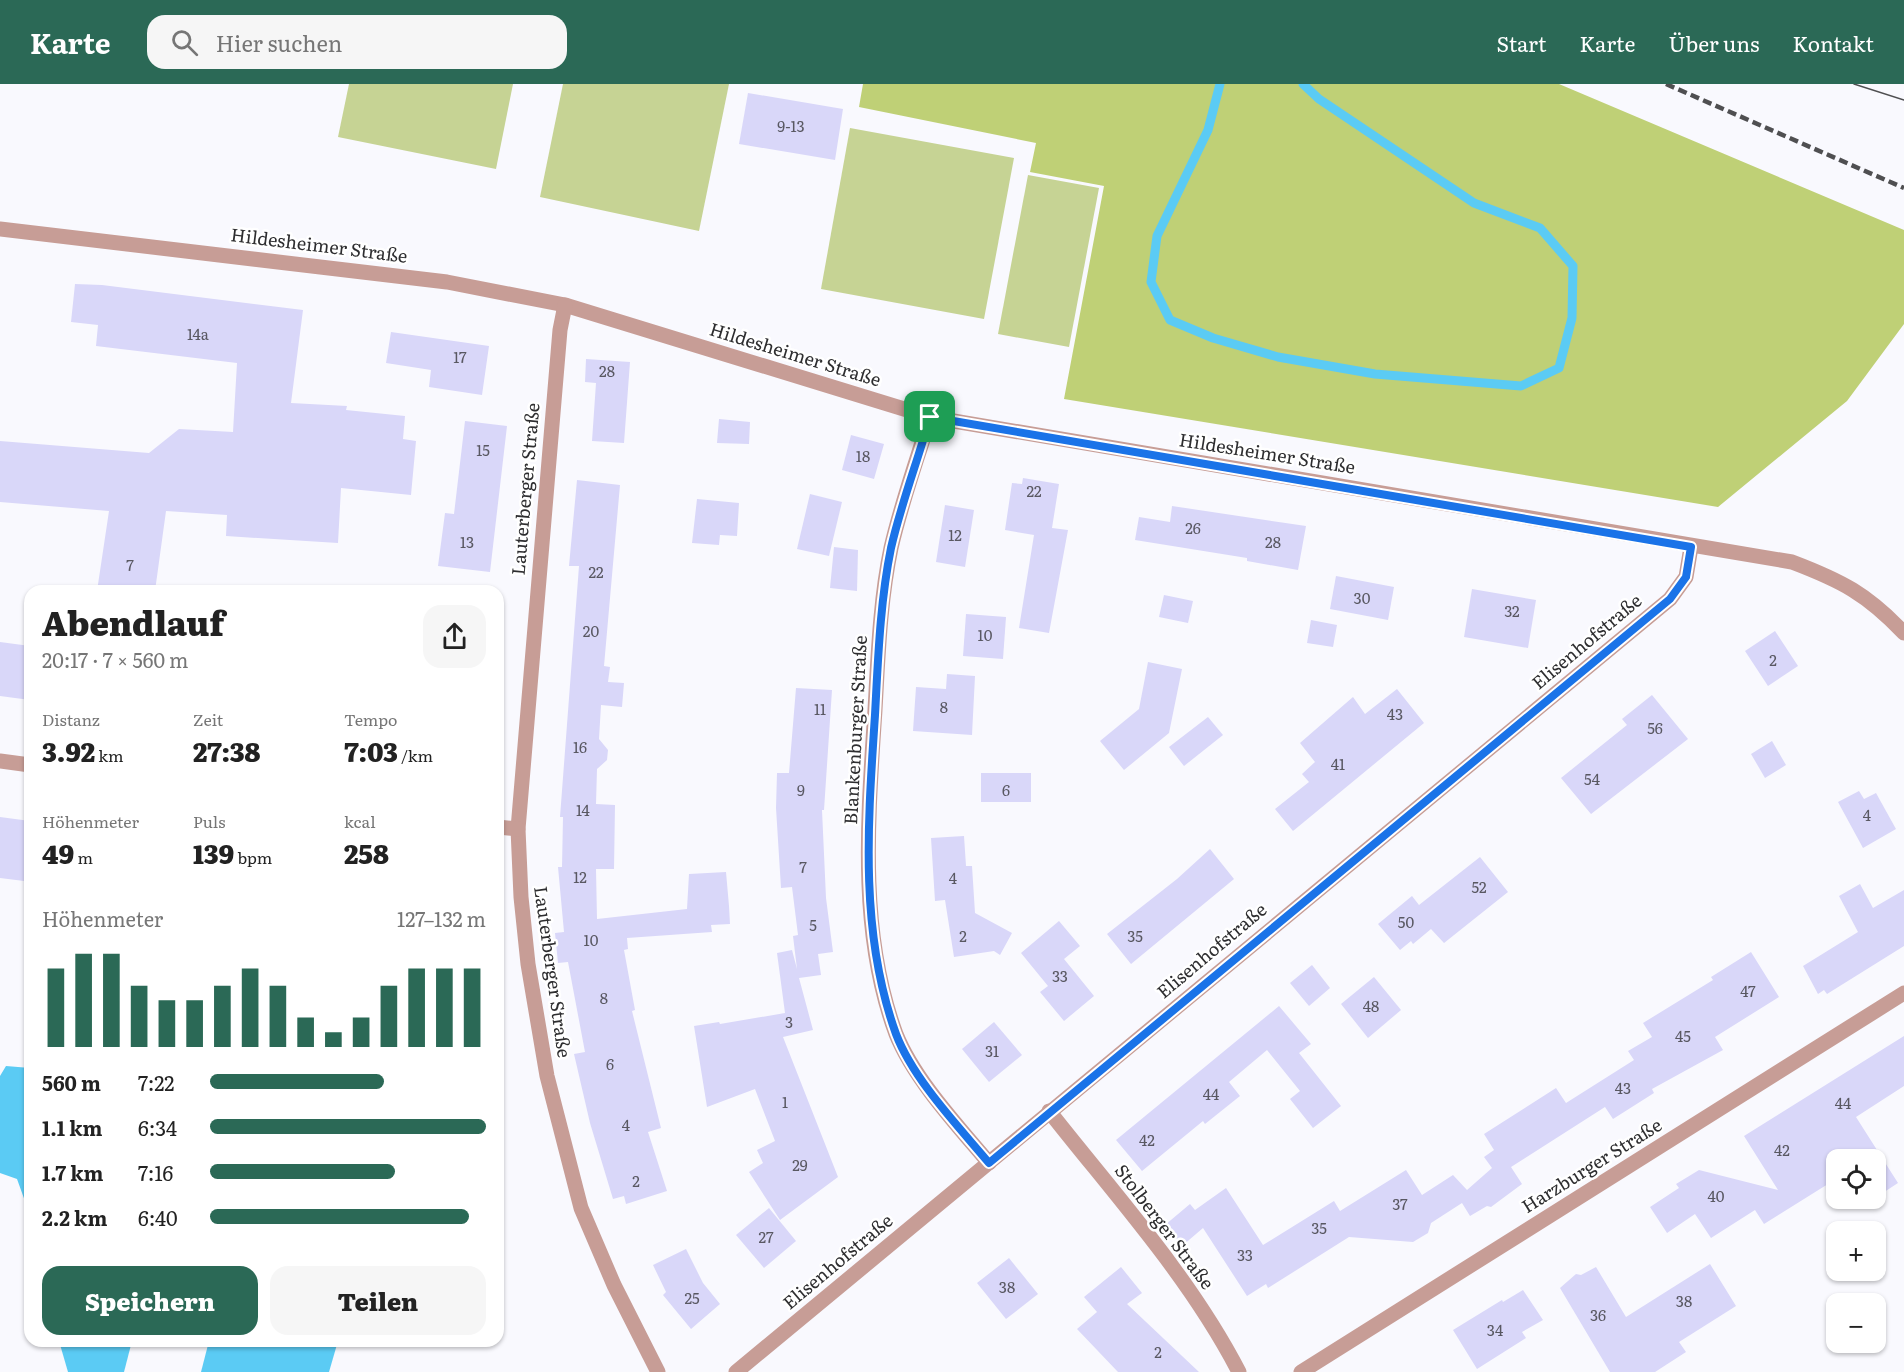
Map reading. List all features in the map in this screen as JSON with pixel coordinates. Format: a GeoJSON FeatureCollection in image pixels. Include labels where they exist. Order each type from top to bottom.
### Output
{"type":"FeatureCollection","features":[{"type":"Feature","properties":{"kind":"street","name":"Hildesheimer Straße"},"geometry":{"type":"LineString","coordinates":[[0,229],[447,282],[565,304],[930,417],[1691,547],[1792,562],[1837,579],[1884,612],[1904,633]]}},
{"type":"Feature","properties":{"kind":"street","name":"Lauterberger Straße"},"geometry":{"type":"LineString","coordinates":[[565,304],[560,330],[544,499],[518,829],[528,964],[553,1105],[588,1229],[658,1372]]}},
{"type":"Feature","properties":{"kind":"street","name":"Blankenburger Straße"},"geometry":{"type":"LineString","coordinates":[[930,417],[891,548],[878,663],[869,800],[870,890],[875,957],[897,1036],[917,1071],[989,1163]]}},
{"type":"Feature","properties":{"kind":"street","name":"Elisenhofstraße"},"geometry":{"type":"LineString","coordinates":[[736,1372],[1670,599],[1686,577],[1691,547]]}},
{"type":"Feature","properties":{"kind":"street"},"geometry":{"type":"LineString","coordinates":[[0,761],[24,764]]}},
{"type":"Feature","properties":{"kind":"street"},"geometry":{"type":"LineString","coordinates":[[504,828],[518,829]]}},
{"type":"Feature","properties":{"kind":"street","name":"Harzburger Straße"},"geometry":{"type":"LineString","coordinates":[[1301,1372],[1904,993]]}},
{"type":"Feature","properties":{"kind":"street","name":"Stolberger Straße"},"geometry":{"type":"LineString","coordinates":[[1049,1111],[1181,1279],[1223,1340],[1239,1372]]}},
{"type":"Feature","properties":{"kind":"green space"},"geometry":{"type":"Polygon","coordinates":[[[349,84],[513,84],[496,169],[338,137],[349,84]]]}},
{"type":"Feature","properties":{"kind":"green space"},"geometry":{"type":"Polygon","coordinates":[[[563,84],[729,84],[699,231],[540,197],[563,84]]]}},
{"type":"Feature","properties":{"kind":"green space"},"geometry":{"type":"Polygon","coordinates":[[[863,84],[1559,84],[1904,230],[1904,324],[1847,401],[1718,507],[1064,399],[1104,186],[1030,172],[1036,143],[859,107],[863,84]]]}},
{"type":"Feature","properties":{"kind":"green space"},"geometry":{"type":"Polygon","coordinates":[[[850,128],[1014,158],[984,319],[821,289],[850,128]]]}},
{"type":"Feature","properties":{"kind":"green space"},"geometry":{"type":"Polygon","coordinates":[[[1028,175],[1099,188],[1069,347],[998,334],[1028,175]]]}},
{"type":"Feature","properties":{"kind":"water"},"geometry":{"type":"Polygon","coordinates":[[[6,1066],[24,1068],[24,1198],[17,1179],[0,1173],[0,1076],[6,1066]]]}},
{"type":"Feature","properties":{"kind":"water"},"geometry":{"type":"Polygon","coordinates":[[[61,1347],[130,1347],[124,1372],[68,1372],[61,1347]]]}},
{"type":"Feature","properties":{"kind":"water"},"geometry":{"type":"Polygon","coordinates":[[[207,1347],[336,1347],[329,1372],[201,1372],[207,1347]]]}},
{"type":"Feature","properties":{"kind":"building"},"geometry":{"type":"Polygon","coordinates":[[[748,93],[843,109],[835,160],[739,144],[748,93]]]}},
{"type":"Feature","properties":{"kind":"building"},"geometry":{"type":"Polygon","coordinates":[[[75,284],[102,285],[303,310],[291,403],[347,406],[346,410],[405,416],[403,439],[416,441],[411,495],[341,488],[338,543],[226,536],[227,515],[166,511],[156,585],[98,585],[109,511],[0,502],[0,441],[149,453],[179,429],[233,432],[237,363],[96,346],[98,325],[71,322],[75,284]]]}},
{"type":"Feature","properties":{"kind":"building"},"geometry":{"type":"Polygon","coordinates":[[[391,332],[489,346],[482,395],[429,387],[431,370],[386,363],[391,332]]]}},
{"type":"Feature","properties":{"kind":"building"},"geometry":{"type":"Polygon","coordinates":[[[586,359],[630,362],[624,443],[592,441],[596,383],[585,382],[586,359]]]}},
{"type":"Feature","properties":{"kind":"building"},"geometry":{"type":"Polygon","coordinates":[[[719,419],[750,422],[749,444],[717,443],[719,419]]]}},
{"type":"Feature","properties":{"kind":"building"},"geometry":{"type":"Polygon","coordinates":[[[465,421],[507,426],[490,572],[438,566],[445,513],[454,514],[465,421]]]}},
{"type":"Feature","properties":{"kind":"building"},"geometry":{"type":"Polygon","coordinates":[[[851,435],[884,444],[874,479],[842,470],[851,435]]]}},
{"type":"Feature","properties":{"kind":"building"},"geometry":{"type":"Polygon","coordinates":[[[1023,478],[1059,484],[1052,528],[1068,530],[1049,633],[1019,628],[1034,535],[1005,530],[1012,483],[1022,484],[1023,478]]]}},
{"type":"Feature","properties":{"kind":"building"},"geometry":{"type":"Polygon","coordinates":[[[577,480],[620,485],[604,666],[610,667],[608,682],[624,683],[622,707],[601,705],[599,739],[608,750],[607,760],[597,769],[596,804],[615,805],[614,869],[596,869],[597,919],[687,909],[689,874],[726,872],[729,906],[730,924],[711,925],[712,932],[627,938],[628,949],[624,950],[635,1010],[632,1011],[661,1128],[648,1132],[667,1191],[626,1204],[624,1196],[613,1199],[590,1123],[574,1054],[585,1052],[568,962],[558,963],[555,933],[564,932],[558,867],[562,867],[563,817],[560,817],[579,566],[569,566],[577,480]]]}},
{"type":"Feature","properties":{"kind":"building"},"geometry":{"type":"Polygon","coordinates":[[[810,494],[842,502],[829,556],[797,549],[810,494]]]}},
{"type":"Feature","properties":{"kind":"building"},"geometry":{"type":"Polygon","coordinates":[[[697,499],[739,503],[737,536],[720,535],[719,545],[692,543],[697,499]]]}},
{"type":"Feature","properties":{"kind":"building"},"geometry":{"type":"Polygon","coordinates":[[[945,505],[974,510],[965,567],[936,562],[945,505]]]}},
{"type":"Feature","properties":{"kind":"building"},"geometry":{"type":"Polygon","coordinates":[[[1172,506],[1306,526],[1298,570],[1247,561],[1247,558],[1135,540],[1139,517],[1170,522],[1172,506]]]}},
{"type":"Feature","properties":{"kind":"building"},"geometry":{"type":"Polygon","coordinates":[[[834,547],[858,550],[857,591],[830,588],[834,547]]]}},
{"type":"Feature","properties":{"kind":"building"},"geometry":{"type":"Polygon","coordinates":[[[1336,576],[1394,587],[1388,620],[1330,609],[1336,576]]]}},
{"type":"Feature","properties":{"kind":"building"},"geometry":{"type":"Polygon","coordinates":[[[1472,589],[1536,600],[1528,648],[1464,637],[1472,589]]]}},
{"type":"Feature","properties":{"kind":"building"},"geometry":{"type":"Polygon","coordinates":[[[1164,595],[1193,601],[1188,623],[1159,617],[1164,595]]]}},
{"type":"Feature","properties":{"kind":"building"},"geometry":{"type":"Polygon","coordinates":[[[966,614],[1006,617],[1003,659],[963,656],[966,614]]]}},
{"type":"Feature","properties":{"kind":"building"},"geometry":{"type":"Polygon","coordinates":[[[1311,620],[1337,625],[1333,647],[1307,643],[1311,620]]]}},
{"type":"Feature","properties":{"kind":"building"},"geometry":{"type":"Polygon","coordinates":[[[1775,631],[1798,666],[1768,686],[1745,651],[1775,631]]]}},
{"type":"Feature","properties":{"kind":"building"},"geometry":{"type":"Polygon","coordinates":[[[0,642],[24,645],[24,699],[0,696],[0,642]]]}},
{"type":"Feature","properties":{"kind":"building"},"geometry":{"type":"Polygon","coordinates":[[[1148,662],[1182,669],[1169,733],[1124,770],[1100,741],[1139,709],[1148,662]]]}},
{"type":"Feature","properties":{"kind":"building"},"geometry":{"type":"Polygon","coordinates":[[[947,674],[975,676],[972,735],[913,731],[916,687],[946,689],[947,674]]]}},
{"type":"Feature","properties":{"kind":"building"},"geometry":{"type":"Polygon","coordinates":[[[796,688],[832,690],[824,810],[822,810],[826,898],[833,952],[818,954],[821,975],[799,978],[813,1030],[783,1037],[838,1177],[780,1220],[749,1172],[763,1163],[757,1150],[775,1141],[755,1089],[707,1107],[694,1026],[785,1013],[777,953],[792,950],[797,969],[793,936],[798,935],[792,887],[781,888],[776,808],[777,773],[789,773],[796,688]]]}},
{"type":"Feature","properties":{"kind":"building"},"geometry":{"type":"Polygon","coordinates":[[[1397,689],[1424,723],[1293,831],[1275,809],[1309,782],[1302,774],[1315,762],[1300,743],[1353,697],[1365,714],[1397,689]]]}},
{"type":"Feature","properties":{"kind":"building"},"geometry":{"type":"Polygon","coordinates":[[[1652,695],[1688,739],[1591,814],[1561,778],[1627,725],[1622,719],[1652,695]]]}},
{"type":"Feature","properties":{"kind":"building"},"geometry":{"type":"Polygon","coordinates":[[[1208,717],[1223,735],[1184,766],[1169,747],[1208,717]]]}},
{"type":"Feature","properties":{"kind":"building"},"geometry":{"type":"Polygon","coordinates":[[[1772,741],[1786,765],[1765,778],[1751,754],[1772,741]]]}},
{"type":"Feature","properties":{"kind":"building"},"geometry":{"type":"Polygon","coordinates":[[[981,773],[1031,773],[1031,802],[981,802],[981,773]]]}},
{"type":"Feature","properties":{"kind":"building"},"geometry":{"type":"Polygon","coordinates":[[[1859,791],[1864,799],[1876,793],[1896,829],[1863,848],[1838,802],[1859,791]]]}},
{"type":"Feature","properties":{"kind":"building"},"geometry":{"type":"Polygon","coordinates":[[[0,817],[24,820],[24,881],[0,878],[0,817]]]}},
{"type":"Feature","properties":{"kind":"building"},"geometry":{"type":"Polygon","coordinates":[[[964,836],[966,866],[972,866],[975,913],[1012,933],[1000,955],[994,951],[954,957],[945,900],[935,901],[931,838],[964,836]]]}},
{"type":"Feature","properties":{"kind":"building"},"geometry":{"type":"Polygon","coordinates":[[[1210,849],[1234,879],[1131,964],[1107,934],[1177,879],[1210,849]]]}},
{"type":"Feature","properties":{"kind":"building"},"geometry":{"type":"Polygon","coordinates":[[[1480,857],[1508,892],[1444,943],[1431,929],[1413,944],[1411,941],[1400,950],[1378,924],[1412,896],[1419,905],[1480,857]]]}},
{"type":"Feature","properties":{"kind":"building"},"geometry":{"type":"Polygon","coordinates":[[[1860,884],[1873,908],[1904,890],[1904,946],[1827,994],[1824,990],[1818,994],[1803,966],[1858,932],[1839,896],[1860,884]]]}},
{"type":"Feature","properties":{"kind":"building"},"geometry":{"type":"Polygon","coordinates":[[[1059,921],[1080,946],[1064,959],[1094,996],[1064,1021],[1040,992],[1048,986],[1021,953],[1059,921]]]}},
{"type":"Feature","properties":{"kind":"building"},"geometry":{"type":"Polygon","coordinates":[[[1751,952],[1779,997],[1715,1037],[1723,1050],[1652,1089],[1654,1093],[1613,1119],[1605,1107],[1511,1167],[1522,1184],[1491,1207],[1487,1206],[1470,1216],[1462,1203],[1431,1223],[1428,1233],[1413,1242],[1349,1237],[1268,1288],[1266,1284],[1247,1296],[1203,1228],[1182,1246],[1165,1225],[1190,1204],[1195,1210],[1226,1188],[1263,1245],[1334,1201],[1340,1211],[1406,1170],[1422,1195],[1453,1175],[1467,1190],[1492,1168],[1484,1157],[1494,1150],[1484,1134],[1556,1088],[1566,1103],[1634,1060],[1628,1051],[1652,1037],[1643,1023],[1713,980],[1711,977],[1751,952]]]}},
{"type":"Feature","properties":{"kind":"building"},"geometry":{"type":"Polygon","coordinates":[[[1312,965],[1330,988],[1309,1006],[1290,983],[1312,965]]]}},
{"type":"Feature","properties":{"kind":"building"},"geometry":{"type":"Polygon","coordinates":[[[1374,977],[1401,1010],[1368,1038],[1341,1004],[1374,977]]]}},
{"type":"Feature","properties":{"kind":"building"},"geometry":{"type":"Polygon","coordinates":[[[1279,1006],[1311,1044],[1299,1053],[1341,1106],[1313,1128],[1290,1099],[1300,1091],[1267,1050],[1229,1082],[1240,1096],[1205,1124],[1203,1121],[1142,1171],[1116,1140],[1279,1006]]]}},
{"type":"Feature","properties":{"kind":"building"},"geometry":{"type":"Polygon","coordinates":[[[994,1022],[1022,1055],[989,1082],[962,1049],[994,1022]]]}},
{"type":"Feature","properties":{"kind":"building"},"geometry":{"type":"Polygon","coordinates":[[[1904,1036],[1904,1086],[1856,1117],[1876,1149],[1826,1149],[1826,1185],[1764,1224],[1755,1210],[1711,1238],[1695,1214],[1667,1233],[1650,1207],[1679,1188],[1676,1184],[1699,1170],[1778,1190],[1744,1136],[1904,1036]]]}},
{"type":"Feature","properties":{"kind":"building"},"geometry":{"type":"Polygon","coordinates":[[[1886,1164],[1898,1183],[1886,1191],[1886,1164]]]}},
{"type":"Feature","properties":{"kind":"building"},"geometry":{"type":"Polygon","coordinates":[[[769,1208],[796,1241],[764,1268],[736,1235],[769,1208]]]}},
{"type":"Feature","properties":{"kind":"building"},"geometry":{"type":"Polygon","coordinates":[[[686,1249],[703,1283],[720,1304],[691,1329],[663,1295],[666,1292],[653,1265],[686,1249]]]}},
{"type":"Feature","properties":{"kind":"building"},"geometry":{"type":"Polygon","coordinates":[[[1009,1258],[1038,1294],[1006,1319],[977,1283],[1009,1258]]]}},
{"type":"Feature","properties":{"kind":"building"},"geometry":{"type":"Polygon","coordinates":[[[1710,1264],[1736,1306],[1679,1342],[1686,1352],[1655,1372],[1610,1372],[1560,1288],[1576,1274],[1581,1275],[1596,1267],[1626,1317],[1710,1264]]]}},
{"type":"Feature","properties":{"kind":"building"},"geometry":{"type":"Polygon","coordinates":[[[1121,1267],[1142,1293],[1127,1304],[1199,1372],[1118,1372],[1077,1329],[1097,1312],[1084,1297],[1121,1267]]]}},
{"type":"Feature","properties":{"kind":"building"},"geometry":{"type":"Polygon","coordinates":[[[1523,1290],[1543,1320],[1522,1332],[1526,1338],[1477,1369],[1453,1330],[1523,1290]]]}},
{"type":"Feature","properties":{"kind":"waterway"},"geometry":{"type":"LineString","coordinates":[[1220,84],[1208,130],[1157,236],[1151,282],[1170,320],[1213,338],[1278,357],[1375,374],[1521,386],[1559,368],[1572,318],[1573,266],[1540,228],[1474,203],[1319,99],[1303,84]]}},
{"type":"Feature","properties":{"kind":"tram line"},"geometry":{"type":"LineString","coordinates":[[1854,84],[1904,100]]}},
{"type":"Feature","properties":{"kind":"railway"},"geometry":{"type":"LineString","coordinates":[[1666,84],[1904,188]]}},
{"type":"Feature","properties":{"kind":"route"},"geometry":{"type":"LineString","coordinates":[[930,417],[1380,492],[1691,547],[1686,577],[1670,599],[989,1163],[917,1071],[897,1036],[875,957],[870,890],[869,800],[879,652],[891,548],[930,417]]}}]}
